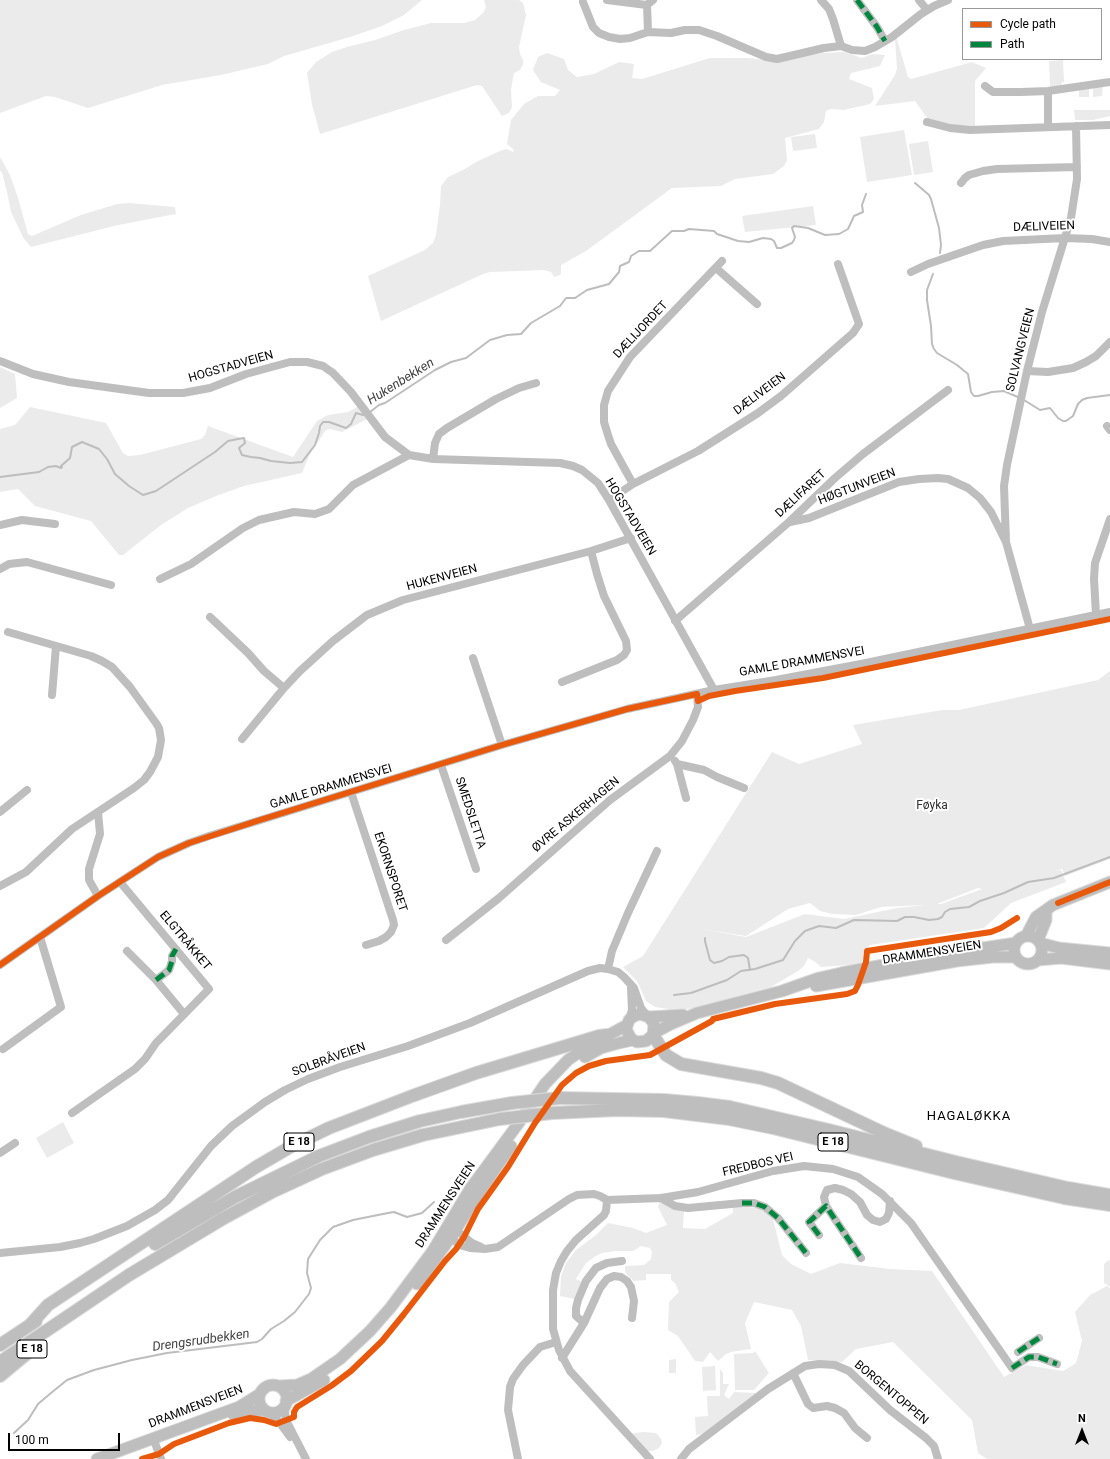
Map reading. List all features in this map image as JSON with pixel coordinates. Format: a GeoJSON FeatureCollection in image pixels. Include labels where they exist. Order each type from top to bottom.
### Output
{"type":"FeatureCollection","features":[{"type":"Feature","properties":{"kind":"highway","name":"E 18"},"geometry":{"type":"LineString","coordinates":[[30,1325],[48,1305],[256,1167],[292,1146],[329,1128],[469,1075],[599,1036],[607,1035]]}},
{"type":"Feature","properties":{"kind":"highway","name":"E 18"},"geometry":{"type":"LineString","coordinates":[[655,1037],[666,1055],[681,1064],[761,1078],[778,1083],[884,1132],[956,1162]]}},
{"type":"Feature","properties":{"kind":"highway","name":"E 18"},"geometry":{"type":"LineString","coordinates":[[0,1346],[183,1226],[235,1197],[319,1156],[369,1137],[420,1121],[512,1103],[560,1098],[664,1100],[730,1107],[1068,1188],[1110,1195]]}},
{"type":"Feature","properties":{"kind":"highway","name":"E 18"},"geometry":{"type":"LineString","coordinates":[[0,1362],[129,1275],[189,1238],[272,1192],[322,1169],[373,1150],[423,1134],[500,1119],[589,1110],[664,1111],[729,1118],[947,1171],[1064,1198],[1110,1206]]}},
{"type":"Feature","properties":{"kind":"highway","name":"E 18"},"geometry":{"type":"LineString","coordinates":[[0,1376],[46,1339],[62,1320]]}},
{"type":"Feature","properties":{"kind":"main road"},"geometry":{"type":"LineString","coordinates":[[1026,936],[1036,917],[1058,903],[1110,882]]}},
{"type":"Feature","properties":{"kind":"main road"},"geometry":{"type":"LineString","coordinates":[[1038,960],[1042,952],[1039,942],[1046,920],[1046,911]]}},
{"type":"Feature","properties":{"kind":"main road"},"geometry":{"type":"LineString","coordinates":[[1110,954],[1059,948],[1039,942],[1033,937],[1026,936],[1021,938],[1016,943],[1014,950],[1015,957],[1020,962],[1026,964],[1033,963],[1038,960],[1061,958],[1110,964]]}},
{"type":"Feature","properties":{"kind":"main road","name":"DRAMMENSVEIEN"},"geometry":{"type":"LineString","coordinates":[[655,1037],[671,1024],[698,1013],[782,991],[841,973],[936,955],[1016,943]]}},
{"type":"Feature","properties":{"kind":"main road","name":"DRAMMENSVEIEN"},"geometry":{"type":"LineString","coordinates":[[782,991],[957,961],[993,957],[1015,957]]}},
{"type":"Feature","properties":{"kind":"main road","name":"DRAMMENSVEIEN"},"geometry":{"type":"LineString","coordinates":[[648,1016],[698,1013]]}},
{"type":"Feature","properties":{"kind":"main road"},"geometry":{"type":"LineString","coordinates":[[640,1014],[648,1016],[654,1024],[655,1037],[642,1042],[633,1040],[627,1034],[628,1022],[634,1016],[640,1014]]}},
{"type":"Feature","properties":{"kind":"main road","name":"DRAMMENSVEIEN"},"geometry":{"type":"LineString","coordinates":[[279,1386],[297,1385],[311,1380],[340,1359],[358,1343],[391,1307],[432,1252],[451,1232],[470,1189],[518,1124],[545,1084],[568,1060],[628,1022]]}},
{"type":"Feature","properties":{"kind":"main road","name":"DRAMMENSVEIEN"},"geometry":{"type":"LineString","coordinates":[[285,1403],[327,1378],[342,1367],[370,1342],[395,1314],[553,1084],[572,1066],[595,1051],[619,1042],[633,1040]]}},
{"type":"Feature","properties":{"kind":"main road"},"geometry":{"type":"LineString","coordinates":[[270,1385],[279,1386],[285,1393],[285,1403],[278,1411],[267,1411],[260,1403],[260,1394],[262,1390],[270,1385]]}},
{"type":"Feature","properties":{"kind":"main road","name":"DRAMMENSVEIEN"},"geometry":{"type":"LineString","coordinates":[[96,1459],[239,1406],[260,1394]]}},
{"type":"Feature","properties":{"kind":"main road","name":"DRAMMENSVEIEN"},"geometry":{"type":"LineString","coordinates":[[110,1459],[232,1414],[248,1411],[267,1411]]}},
{"type":"Feature","properties":{"kind":"street"},"geometry":{"type":"LineString","coordinates":[[607,0],[650,2],[648,32]]}},
{"type":"Feature","properties":{"kind":"street"},"geometry":{"type":"LineString","coordinates":[[820,0],[829,9],[841,46]]}},
{"type":"Feature","properties":{"kind":"street"},"geometry":{"type":"LineString","coordinates":[[857,0],[886,41]]}},
{"type":"Feature","properties":{"kind":"street"},"geometry":{"type":"LineString","coordinates":[[919,0],[927,10]]}},
{"type":"Feature","properties":{"kind":"street"},"geometry":{"type":"LineString","coordinates":[[583,2],[593,27],[599,33],[609,37],[620,39],[630,38],[648,32],[702,31],[718,36],[766,57],[777,59],[824,48],[841,46],[852,50],[865,51],[886,41],[927,10],[948,0]]}},
{"type":"Feature","properties":{"kind":"street"},"geometry":{"type":"LineString","coordinates":[[985,86],[993,92],[1048,91],[1110,82]]}},
{"type":"Feature","properties":{"kind":"street"},"geometry":{"type":"LineString","coordinates":[[1048,91],[1048,127]]}},
{"type":"Feature","properties":{"kind":"street"},"geometry":{"type":"LineString","coordinates":[[927,122],[950,128],[970,130],[1110,125]]}},
{"type":"Feature","properties":{"kind":"street","name":"SOLVANGVEIEN"},"geometry":{"type":"LineString","coordinates":[[1006,542],[1004,486],[1007,466],[1020,400],[1042,312],[1065,238],[1075,199],[1077,179],[1076,126]]}},
{"type":"Feature","properties":{"kind":"street"},"geometry":{"type":"LineString","coordinates":[[961,183],[969,175],[997,169],[1077,167]]}},
{"type":"Feature","properties":{"kind":"street","name":"DÆLIVEIEN"},"geometry":{"type":"LineString","coordinates":[[911,272],[928,264],[983,245],[1003,241],[1092,238],[1110,242]]}},
{"type":"Feature","properties":{"kind":"street","name":"DÆLIJORDET"},"geometry":{"type":"LineString","coordinates":[[633,484],[611,444],[604,422],[604,405],[608,391],[630,357],[722,261]]}},
{"type":"Feature","properties":{"kind":"street","name":"DÆLIVEIEN"},"geometry":{"type":"LineString","coordinates":[[609,500],[633,484],[698,451],[758,413],[781,396],[853,333],[859,324],[838,264]]}},
{"type":"Feature","properties":{"kind":"street"},"geometry":{"type":"LineString","coordinates":[[716,268],[757,304]]}},
{"type":"Feature","properties":{"kind":"street"},"geometry":{"type":"LineString","coordinates":[[1027,371],[1048,372],[1073,368],[1096,356],[1110,342]]}},
{"type":"Feature","properties":{"kind":"street","name":"HOGSTADVEIEN"},"geometry":{"type":"LineString","coordinates":[[0,361],[33,374],[69,382],[149,393],[183,393],[210,388],[246,374],[290,362],[307,362],[323,366],[334,373],[352,392],[385,437],[409,455],[433,459],[560,463],[582,470],[594,479],[609,500],[714,690]]}},
{"type":"Feature","properties":{"kind":"street"},"geometry":{"type":"LineString","coordinates":[[433,459],[435,442],[439,434],[447,428],[496,399],[519,388],[536,383]]}},
{"type":"Feature","properties":{"kind":"street","name":"DÆLIFARET"},"geometry":{"type":"LineString","coordinates":[[675,621],[789,522],[835,478],[863,454],[948,390]]}},
{"type":"Feature","properties":{"kind":"street"},"geometry":{"type":"LineString","coordinates":[[160,579],[191,564],[243,528],[259,520],[300,511],[310,514],[321,513],[336,503],[353,485],[409,455]]}},
{"type":"Feature","properties":{"kind":"street","name":"HØGTUNVEIEN"},"geometry":{"type":"LineString","coordinates":[[789,522],[810,518],[898,482],[919,479],[948,479],[968,488],[980,498],[991,512],[1006,542],[1030,629]]}},
{"type":"Feature","properties":{"kind":"street"},"geometry":{"type":"LineString","coordinates":[[1096,615],[1094,579],[1095,563],[1110,519]]}},
{"type":"Feature","properties":{"kind":"street"},"geometry":{"type":"LineString","coordinates":[[0,525],[22,520],[55,524]]}},
{"type":"Feature","properties":{"kind":"street","name":"HUKENVEIEN"},"geometry":{"type":"LineString","coordinates":[[242,739],[300,671],[341,634],[367,615],[403,600],[591,551],[631,538]]}},
{"type":"Feature","properties":{"kind":"street"},"geometry":{"type":"LineString","coordinates":[[562,682],[617,660],[624,655],[627,650],[626,641],[604,596],[591,551]]}},
{"type":"Feature","properties":{"kind":"street"},"geometry":{"type":"LineString","coordinates":[[0,569],[9,564],[27,562],[111,586]]}},
{"type":"Feature","properties":{"kind":"street","name":"GAMLE DRAMMENSVEI"},"geometry":{"type":"LineString","coordinates":[[0,965],[98,896],[158,857],[189,843],[502,745],[620,711],[714,690],[822,671],[1110,612]]}},
{"type":"Feature","properties":{"kind":"street"},"geometry":{"type":"LineString","coordinates":[[210,617],[248,653],[264,671],[284,688]]}},
{"type":"Feature","properties":{"kind":"street"},"geometry":{"type":"LineString","coordinates":[[0,886],[26,872],[72,828],[144,780],[158,757],[161,740],[159,728],[130,687],[112,667],[91,656],[8,632]]}},
{"type":"Feature","properties":{"kind":"street"},"geometry":{"type":"LineString","coordinates":[[52,695],[56,646]]}},
{"type":"Feature","properties":{"kind":"street"},"geometry":{"type":"LineString","coordinates":[[473,658],[502,745]]}},
{"type":"Feature","properties":{"kind":"street","name":"ØVRE ASKERHAGEN"},"geometry":{"type":"LineString","coordinates":[[446,940],[499,898],[610,800],[670,756],[682,741],[693,720],[698,707],[697,694]]}},
{"type":"Feature","properties":{"kind":"street"},"geometry":{"type":"LineString","coordinates":[[670,756],[677,764],[686,798]]}},
{"type":"Feature","properties":{"kind":"street"},"geometry":{"type":"LineString","coordinates":[[677,764],[704,770],[717,778],[744,788]]}},
{"type":"Feature","properties":{"kind":"street","name":"SMEDSLETTA"},"geometry":{"type":"LineString","coordinates":[[441,765],[476,869]]}},
{"type":"Feature","properties":{"kind":"street"},"geometry":{"type":"LineString","coordinates":[[0,812],[27,790]]}},
{"type":"Feature","properties":{"kind":"street","name":"EKORNSPORET"},"geometry":{"type":"LineString","coordinates":[[351,792],[394,925],[386,937],[366,945]]}},
{"type":"Feature","properties":{"kind":"street"},"geometry":{"type":"LineString","coordinates":[[98,812],[100,834],[89,869],[89,880],[98,896]]}},
{"type":"Feature","properties":{"kind":"street"},"geometry":{"type":"LineString","coordinates":[[648,1016],[641,1008],[634,988],[618,972],[608,969],[612,951],[657,851]]}},
{"type":"Feature","properties":{"kind":"street","name":"ELGTRÅKKET"},"geometry":{"type":"LineString","coordinates":[[72,1112],[135,1069],[145,1059],[156,1043],[209,989],[120,882]]}},
{"type":"Feature","properties":{"kind":"street"},"geometry":{"type":"LineString","coordinates":[[3,1049],[61,1007],[40,937]]}},
{"type":"Feature","properties":{"kind":"street"},"geometry":{"type":"LineString","coordinates":[[156,980],[169,970],[172,956],[176,949]]}},
{"type":"Feature","properties":{"kind":"street"},"geometry":{"type":"LineString","coordinates":[[127,951],[156,980],[184,1014]]}},
{"type":"Feature","properties":{"kind":"street","name":"SOLBRÅVEIEN"},"geometry":{"type":"LineString","coordinates":[[0,1253],[60,1247],[80,1243],[127,1226],[155,1210],[168,1200],[211,1146],[232,1126],[265,1102],[285,1090],[308,1079],[340,1067],[408,1046],[470,1022],[588,971],[600,968],[608,969]]}},
{"type":"Feature","properties":{"kind":"street"},"geometry":{"type":"LineString","coordinates":[[628,1022],[632,1010],[630,984]]}},
{"type":"Feature","properties":{"kind":"street"},"geometry":{"type":"LineString","coordinates":[[0,1153],[15,1143]]}},
{"type":"Feature","properties":{"kind":"street","name":"FREDBOS VEI"},"geometry":{"type":"LineString","coordinates":[[451,1232],[459,1244],[470,1248],[485,1249],[498,1247],[577,1195],[594,1194],[608,1200],[661,1198],[698,1192],[773,1171],[804,1166],[833,1169],[858,1177],[882,1194],[911,1222],[1012,1368],[1029,1357],[1038,1357],[1057,1364]]}},
{"type":"Feature","properties":{"kind":"street"},"geometry":{"type":"LineString","coordinates":[[861,1258],[826,1206],[824,1197],[826,1190],[835,1188],[851,1194],[860,1202],[867,1214],[873,1220],[880,1222],[886,1219],[889,1213],[890,1201]]}},
{"type":"Feature","properties":{"kind":"street"},"geometry":{"type":"LineString","coordinates":[[661,1198],[674,1206],[688,1208],[742,1203],[754,1203],[765,1207],[778,1218],[806,1254]]}},
{"type":"Feature","properties":{"kind":"street"},"geometry":{"type":"LineString","coordinates":[[608,1200],[604,1215],[576,1240],[560,1261],[553,1290],[556,1342],[562,1358],[581,1385],[620,1425],[650,1459]]}},
{"type":"Feature","properties":{"kind":"street"},"geometry":{"type":"LineString","coordinates":[[819,1235],[807,1219],[826,1206]]}},
{"type":"Feature","properties":{"kind":"street"},"geometry":{"type":"LineString","coordinates":[[584,1323],[576,1316],[576,1308],[586,1281],[596,1268],[606,1263],[622,1261]]}},
{"type":"Feature","properties":{"kind":"street"},"geometry":{"type":"LineString","coordinates":[[562,1358],[584,1323],[600,1288],[607,1279],[614,1276],[621,1277],[627,1281],[631,1287],[634,1301],[632,1318]]}},
{"type":"Feature","properties":{"kind":"street"},"geometry":{"type":"LineString","coordinates":[[1018,1352],[1039,1338]]}},
{"type":"Feature","properties":{"kind":"street"},"geometry":{"type":"LineString","coordinates":[[518,1459],[508,1410],[510,1387],[513,1379],[523,1365],[540,1347],[556,1342]]}},
{"type":"Feature","properties":{"kind":"street","name":"BORGENTOPPEN"},"geometry":{"type":"LineString","coordinates":[[681,1459],[689,1450],[768,1389],[805,1366],[820,1364],[835,1365],[849,1371],[890,1410],[926,1438],[934,1446],[938,1459]]}},
{"type":"Feature","properties":{"kind":"street"},"geometry":{"type":"LineString","coordinates":[[793,1373],[808,1404],[813,1408],[827,1406],[844,1413],[855,1428],[867,1438]]}},
{"type":"Feature","properties":{"kind":"street"},"geometry":{"type":"LineString","coordinates":[[285,1403],[286,1420],[305,1457]]}},
{"type":"Feature","properties":{"kind":"street"},"geometry":{"type":"LineString","coordinates":[[267,1411],[280,1422],[305,1457]]}},
{"type":"Feature","properties":{"kind":"street"},"geometry":{"type":"LineString","coordinates":[[155,1443],[161,1459]]}},
{"type":"Feature","properties":{"kind":"green space"},"geometry":{"type":"Polygon","coordinates":[[[0,0],[422,0],[404,15],[382,26],[284,56],[268,64],[221,75],[162,85],[88,108],[55,97],[46,96],[0,113],[0,0]]]}},
{"type":"Feature","properties":{"kind":"green space"},"geometry":{"type":"Polygon","coordinates":[[[484,0],[519,0],[523,3],[526,15],[519,47],[523,64],[520,70],[514,73],[511,90],[512,107],[509,113],[502,116],[482,86],[477,85],[320,134],[312,104],[307,73],[316,62],[332,52],[404,30],[431,23],[464,23],[475,20],[483,13],[486,7],[484,0]]]}},
{"type":"Feature","properties":{"kind":"green space"},"geometry":{"type":"Polygon","coordinates":[[[896,36],[908,77],[911,79],[972,62],[986,68],[975,81],[975,127],[957,127],[928,119],[915,101],[875,106],[895,75],[897,69],[896,36]]]}},
{"type":"Feature","properties":{"kind":"green space"},"geometry":{"type":"Polygon","coordinates":[[[844,52],[862,58],[872,54],[885,55],[880,66],[851,73],[849,79],[872,88],[874,99],[870,104],[844,110],[831,109],[826,111],[824,122],[819,129],[785,138],[787,160],[784,166],[773,174],[735,179],[721,186],[672,188],[586,251],[561,265],[560,275],[554,277],[551,272],[544,270],[490,272],[381,321],[368,276],[425,250],[433,243],[436,235],[441,186],[448,177],[500,151],[506,149],[514,152],[513,149],[507,144],[511,120],[524,104],[538,96],[555,96],[560,90],[541,82],[533,70],[538,57],[547,53],[564,59],[568,70],[577,77],[594,74],[619,62],[634,64],[632,78],[642,79],[710,58],[747,58],[777,61],[823,53],[844,52]]]}},
{"type":"Feature","properties":{"kind":"green space"},"geometry":{"type":"Polygon","coordinates":[[[1063,60],[1064,82],[1062,82],[1061,85],[1050,87],[1049,61],[1063,60]]]}},
{"type":"Feature","properties":{"kind":"green space"},"geometry":{"type":"Polygon","coordinates":[[[1103,85],[1102,96],[1093,97],[1093,88],[1103,85]]]}},
{"type":"Feature","properties":{"kind":"green space"},"geometry":{"type":"Polygon","coordinates":[[[1089,87],[1089,97],[1079,97],[1079,89],[1089,87]]]}},
{"type":"Feature","properties":{"kind":"green space"},"geometry":{"type":"Polygon","coordinates":[[[1074,110],[1110,110],[1110,116],[1093,120],[1075,120],[1074,110]]]}},
{"type":"Feature","properties":{"kind":"green space"},"geometry":{"type":"Polygon","coordinates":[[[904,130],[912,175],[867,182],[860,137],[904,130]]]}},
{"type":"Feature","properties":{"kind":"green space"},"geometry":{"type":"Polygon","coordinates":[[[815,134],[817,148],[793,151],[791,137],[815,134]]]}},
{"type":"Feature","properties":{"kind":"green space"},"geometry":{"type":"Polygon","coordinates":[[[928,141],[933,172],[914,175],[909,144],[928,141]]]}},
{"type":"Feature","properties":{"kind":"green space"},"geometry":{"type":"Polygon","coordinates":[[[0,157],[10,175],[28,234],[32,236],[81,215],[117,204],[129,203],[175,207],[176,214],[118,225],[31,247],[24,239],[11,212],[2,172],[0,171],[0,157]]]}},
{"type":"Feature","properties":{"kind":"green space"},"geometry":{"type":"Polygon","coordinates":[[[813,206],[816,225],[745,232],[742,216],[813,206]]]}},
{"type":"Feature","properties":{"kind":"green space"},"geometry":{"type":"Polygon","coordinates":[[[0,367],[15,374],[17,398],[0,408],[0,367]]]}},
{"type":"Feature","properties":{"kind":"green space"},"geometry":{"type":"Polygon","coordinates":[[[361,405],[369,418],[342,432],[329,429],[325,431],[309,456],[302,473],[244,486],[188,508],[161,525],[123,555],[119,555],[91,521],[35,506],[18,489],[0,492],[0,429],[15,425],[30,407],[106,423],[123,453],[128,456],[140,455],[201,439],[205,435],[208,426],[293,457],[317,421],[328,415],[348,412],[361,405]]]}},
{"type":"Feature","properties":{"kind":"green space","name":"Føyka"},"geometry":{"type":"Polygon","coordinates":[[[1110,671],[1110,859],[1065,876],[1062,869],[1054,871],[1061,870],[1066,882],[1011,903],[984,928],[870,945],[863,953],[863,959],[860,964],[821,967],[808,958],[804,966],[798,971],[771,987],[689,1009],[672,1011],[669,1009],[655,1007],[646,1001],[637,981],[623,967],[643,956],[772,752],[799,764],[862,744],[853,725],[942,710],[959,710],[1098,680],[1110,671]],[[978,888],[937,904],[941,904],[982,889],[978,888]],[[810,903],[788,909],[746,936],[701,929],[746,937],[805,914],[844,919],[897,908],[925,905],[881,907],[856,915],[832,914],[820,911],[810,903]]]}},
{"type":"Feature","properties":{"kind":"green space"},"geometry":{"type":"Polygon","coordinates":[[[63,1122],[74,1143],[47,1158],[36,1138],[63,1122]]]}},
{"type":"Feature","properties":{"kind":"green space"},"geometry":{"type":"Polygon","coordinates":[[[661,1198],[684,1211],[683,1228],[705,1229],[733,1213],[733,1207],[739,1206],[764,1209],[773,1219],[782,1255],[791,1264],[811,1274],[840,1263],[890,1269],[932,1271],[1004,1377],[1026,1365],[1063,1371],[1076,1363],[1082,1341],[1075,1312],[1090,1295],[1107,1286],[1110,1288],[1110,1459],[987,1459],[978,1453],[972,1420],[893,1342],[856,1349],[842,1362],[808,1360],[801,1326],[792,1310],[754,1302],[745,1323],[751,1349],[731,1352],[726,1354],[718,1361],[710,1352],[703,1362],[695,1361],[678,1336],[668,1330],[669,1302],[679,1292],[675,1283],[671,1280],[671,1274],[646,1274],[646,1280],[634,1281],[625,1271],[625,1266],[644,1265],[651,1259],[652,1252],[650,1248],[641,1246],[633,1251],[615,1251],[602,1253],[596,1256],[586,1263],[576,1279],[583,1282],[575,1299],[560,1296],[561,1276],[566,1263],[576,1250],[596,1235],[608,1223],[633,1228],[646,1233],[667,1225],[658,1207],[661,1198]]]}},
{"type":"Feature","properties":{"kind":"green space"},"geometry":{"type":"Polygon","coordinates":[[[1110,1260],[1109,1286],[1104,1283],[1104,1264],[1110,1260]]]}},
{"type":"Feature","properties":{"kind":"green space"},"geometry":{"type":"Polygon","coordinates":[[[755,1351],[769,1373],[754,1390],[735,1390],[734,1354],[753,1353],[755,1351]]]}},
{"type":"Feature","properties":{"kind":"green space"},"geometry":{"type":"Polygon","coordinates":[[[676,1359],[676,1373],[669,1373],[669,1360],[676,1359]]]}},
{"type":"Feature","properties":{"kind":"green space"},"geometry":{"type":"Polygon","coordinates":[[[715,1366],[716,1390],[703,1391],[702,1367],[715,1366]]]}},
{"type":"Feature","properties":{"kind":"green space"},"geometry":{"type":"Polygon","coordinates":[[[720,1369],[723,1373],[723,1384],[729,1384],[724,1395],[729,1399],[734,1392],[756,1393],[702,1434],[696,1435],[695,1417],[708,1416],[707,1396],[720,1396],[720,1369]]]}},
{"type":"Feature","properties":{"kind":"green space"},"geometry":{"type":"Polygon","coordinates":[[[634,1433],[656,1433],[658,1435],[662,1443],[659,1448],[653,1451],[647,1451],[633,1435],[634,1433]]]}},
{"type":"Feature","properties":{"kind":"waterway","name":"Hukenbekken"},"geometry":{"type":"LineString","coordinates":[[915,183],[929,195],[931,199],[939,228],[941,245],[940,253]]}},
{"type":"Feature","properties":{"kind":"waterway","name":"Hukenbekken"},"geometry":{"type":"LineString","coordinates":[[370,412],[435,370],[451,362],[466,358],[490,340],[507,335],[521,334],[531,323],[560,306],[566,298],[575,298],[587,290],[609,284],[619,272],[620,266],[629,262],[631,256],[639,251],[650,251],[672,231],[684,231],[689,229],[714,231],[717,234],[738,241],[749,242],[763,238],[771,239],[774,241],[777,248],[781,248],[792,243],[794,240],[795,237],[792,228],[794,226],[808,228],[825,235],[839,234],[848,229],[854,216],[863,212],[862,205],[866,194]]}},
{"type":"Feature","properties":{"kind":"waterway","name":"Hukenbekken"},"geometry":{"type":"LineString","coordinates":[[933,274],[927,290],[927,300],[932,344],[934,349],[937,353],[957,365],[968,374],[971,392],[974,396],[1004,391],[1020,398]]}},
{"type":"Feature","properties":{"kind":"waterway","name":"Hukenbekken"},"geometry":{"type":"LineString","coordinates":[[1024,400],[1040,410],[1050,408],[1058,418],[1066,421],[1073,416],[1078,404],[1082,400],[1110,395]]}},
{"type":"Feature","properties":{"kind":"waterway","name":"Hukenbekken"},"geometry":{"type":"LineString","coordinates":[[0,477],[39,472],[48,467],[56,466],[61,468],[61,466],[70,458],[72,447],[82,442],[99,449],[107,459],[115,474],[143,495],[156,491],[215,452],[228,441],[244,438],[245,443],[239,448],[242,455],[271,461],[290,463],[302,462],[315,445],[320,426],[323,422],[329,422],[346,428],[351,424],[356,413],[363,415],[366,414]]}},
{"type":"Feature","properties":{"kind":"waterway","name":"Drengsrudbekken"},"geometry":{"type":"LineString","coordinates":[[674,995],[691,993],[727,980],[741,971],[755,969],[783,960],[795,941],[805,931],[819,926],[836,928],[854,920],[897,921],[905,917],[929,920],[938,919],[950,909],[969,907],[980,901],[1004,893],[1028,882],[1054,878],[1110,857]]}},
{"type":"Feature","properties":{"kind":"waterway"},"geometry":{"type":"LineString","coordinates":[[705,938],[710,960],[714,963],[729,957],[744,955],[748,958],[750,970]]}},
{"type":"Feature","properties":{"kind":"waterway","name":"Drengsrudbekken"},"geometry":{"type":"LineString","coordinates":[[14,1433],[28,1420],[38,1404],[67,1380],[94,1370],[132,1360],[167,1353],[257,1342],[262,1339],[271,1329],[295,1312],[309,1294],[311,1288],[307,1273],[308,1259],[320,1240],[333,1227],[353,1220],[394,1212],[407,1217],[422,1213],[434,1202]]}},
{"type":"Feature","properties":{"kind":"marked path"},"geometry":{"type":"LineString","coordinates":[[857,0],[877,27],[885,41]]}},
{"type":"Feature","properties":{"kind":"marked path"},"geometry":{"type":"LineString","coordinates":[[156,980],[169,970],[172,956],[176,949]]}},
{"type":"Feature","properties":{"kind":"marked path"},"geometry":{"type":"LineString","coordinates":[[742,1203],[754,1203],[765,1207],[778,1218],[806,1253]]}},
{"type":"Feature","properties":{"kind":"marked path"},"geometry":{"type":"LineString","coordinates":[[819,1235],[809,1222],[826,1206],[861,1258]]}},
{"type":"Feature","properties":{"kind":"marked path"},"geometry":{"type":"LineString","coordinates":[[1018,1352],[1039,1338]]}},
{"type":"Feature","properties":{"kind":"marked path"},"geometry":{"type":"LineString","coordinates":[[1012,1368],[1029,1357],[1038,1357],[1057,1364]]}},
{"type":"Feature","properties":{"kind":"cycle path"},"geometry":{"type":"LineString","coordinates":[[0,965],[98,896],[158,857],[189,843],[260,820],[502,745],[627,709],[697,694],[698,701],[709,696],[735,691],[823,678],[1110,619]]}},
{"type":"Feature","properties":{"kind":"cycle path"},"geometry":{"type":"LineString","coordinates":[[1058,903],[1110,882]]}},
{"type":"Feature","properties":{"kind":"cycle path"},"geometry":{"type":"LineString","coordinates":[[142,1459],[159,1454],[174,1444],[229,1423],[250,1418],[276,1424],[294,1417],[294,1412],[297,1407],[331,1386],[351,1371],[382,1341],[456,1249],[464,1237],[478,1209],[508,1167],[535,1123],[562,1085],[576,1073],[589,1066],[606,1061],[650,1055],[712,1021],[713,1019],[775,1004],[847,994],[855,991],[866,962],[867,951],[991,932],[1001,928],[1017,918]]}},
{"type":"Feature","properties":{"kind":"district","name":"HAGALØKKA"},"geometry":{"type":"Point","coordinates":[969,1117]}}]}
